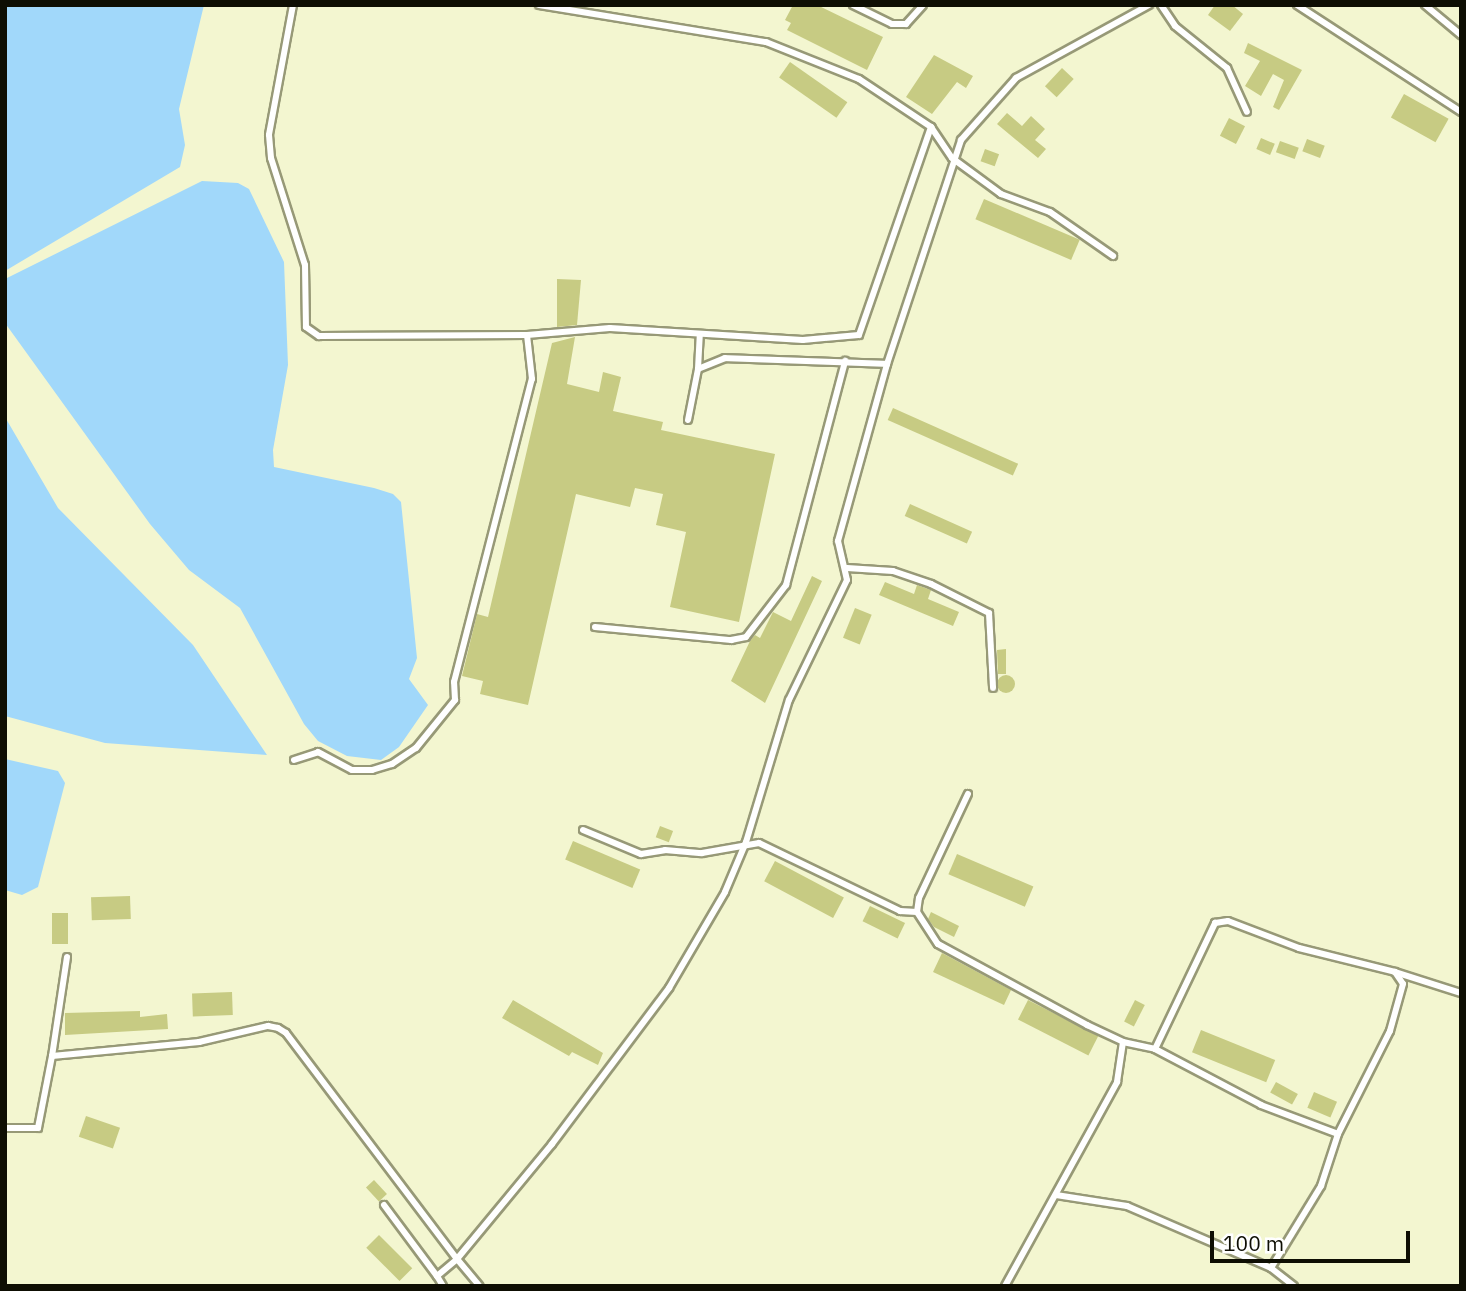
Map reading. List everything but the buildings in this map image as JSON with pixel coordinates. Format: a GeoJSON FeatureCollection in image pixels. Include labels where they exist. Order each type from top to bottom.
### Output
{"type":"FeatureCollection","features":[{"type":"Feature","properties":{"kind":"lane"},"geometry":{"type":"LineString","coordinates":[[293,5],[269,135],[271,158],[305,265],[306,327],[310,333],[331,338],[527,335],[610,328],[803,340],[859,335],[931,127]]}},
{"type":"Feature","properties":{"kind":"lane"},"geometry":{"type":"LineString","coordinates":[[539,5],[766,42],[859,79],[931,127],[952,158],[1001,194],[1050,212],[1113,256]]}},
{"type":"Feature","properties":{"kind":"lane"},"geometry":{"type":"LineString","coordinates":[[853,5],[892,24],[906,24],[923,5]]}},
{"type":"Feature","properties":{"kind":"lane"},"geometry":{"type":"LineString","coordinates":[[437,1276],[457,1259],[552,1144],[669,988],[725,892],[746,842],[789,700],[846,580],[847,568],[838,541],[887,364],[952,158],[961,140],[1016,78],[1149,5]]}},
{"type":"Feature","properties":{"kind":"lane"},"geometry":{"type":"LineString","coordinates":[[1161,5],[1175,26],[1227,68],[1247,112]]}},
{"type":"Feature","properties":{"kind":"lane"},"geometry":{"type":"LineString","coordinates":[[1297,5],[1461,112]]}},
{"type":"Feature","properties":{"kind":"lane"},"geometry":{"type":"LineString","coordinates":[[1425,5],[1461,35]]}},
{"type":"Feature","properties":{"kind":"lane"},"geometry":{"type":"LineString","coordinates":[[688,420],[698,369],[701,334]]}},
{"type":"Feature","properties":{"kind":"lane"},"geometry":{"type":"LineString","coordinates":[[294,760],[318,752],[352,770],[372,771],[393,764],[416,748],[455,700],[457,668],[532,379],[527,335]]}},
{"type":"Feature","properties":{"kind":"lane"},"geometry":{"type":"LineString","coordinates":[[698,369],[725,358],[751,356],[887,364]]}},
{"type":"Feature","properties":{"kind":"lane"},"geometry":{"type":"LineString","coordinates":[[595,627],[731,640],[746,637],[786,585],[845,361]]}},
{"type":"Feature","properties":{"kind":"lane"},"geometry":{"type":"LineString","coordinates":[[847,568],[893,571],[931,584],[989,613],[993,688]]}},
{"type":"Feature","properties":{"kind":"lane"},"geometry":{"type":"LineString","coordinates":[[968,794],[919,898],[917,912],[938,944],[1123,1042],[1154,1049],[1261,1105],[1338,1134]]}},
{"type":"Feature","properties":{"kind":"lane"},"geometry":{"type":"LineString","coordinates":[[583,830],[641,854],[713,852],[746,842],[759,843],[900,911],[917,912]]}},
{"type":"Feature","properties":{"kind":"lane"},"geometry":{"type":"LineString","coordinates":[[1154,1049],[1215,923],[1228,921],[1299,948],[1461,992]]}},
{"type":"Feature","properties":{"kind":"lane"},"geometry":{"type":"LineString","coordinates":[[5,1128],[38,1128],[67,957]]}},
{"type":"Feature","properties":{"kind":"lane"},"geometry":{"type":"LineString","coordinates":[[1270,1268],[1321,1186],[1338,1134],[1390,1031],[1403,984],[1395,972]]}},
{"type":"Feature","properties":{"kind":"lane"},"geometry":{"type":"LineString","coordinates":[[52,1056],[199,1042],[268,1026],[278,1028],[286,1033],[480,1286]]}},
{"type":"Feature","properties":{"kind":"lane"},"geometry":{"type":"LineString","coordinates":[[1004,1286],[1117,1083],[1123,1042]]}},
{"type":"Feature","properties":{"kind":"lane"},"geometry":{"type":"LineString","coordinates":[[1056,1195],[1127,1206],[1270,1268],[1294,1286]]}},
{"type":"Feature","properties":{"kind":"lane"},"geometry":{"type":"LineString","coordinates":[[384,1205],[443,1286]]}},
{"type":"Feature","properties":{"kind":"water"},"geometry":{"type":"Polygon","coordinates":[[[5,5],[204,5],[179,109],[185,145],[180,167],[5,271],[5,5]]]}},
{"type":"Feature","properties":{"kind":"water"},"geometry":{"type":"Polygon","coordinates":[[[202,181],[238,183],[249,189],[284,262],[288,365],[273,450],[274,467],[374,488],[393,494],[401,502],[417,658],[409,679],[428,705],[399,747],[381,760],[347,756],[318,741],[304,724],[240,608],[189,570],[150,524],[5,323],[5,279],[202,181]]]}},
{"type":"Feature","properties":{"kind":"water"},"geometry":{"type":"Polygon","coordinates":[[[5,417],[58,508],[193,645],[267,755],[105,743],[5,716],[5,417]]]}},
{"type":"Feature","properties":{"kind":"water"},"geometry":{"type":"Polygon","coordinates":[[[5,759],[58,771],[65,783],[38,887],[22,895],[5,890],[5,759]]]}}]}
